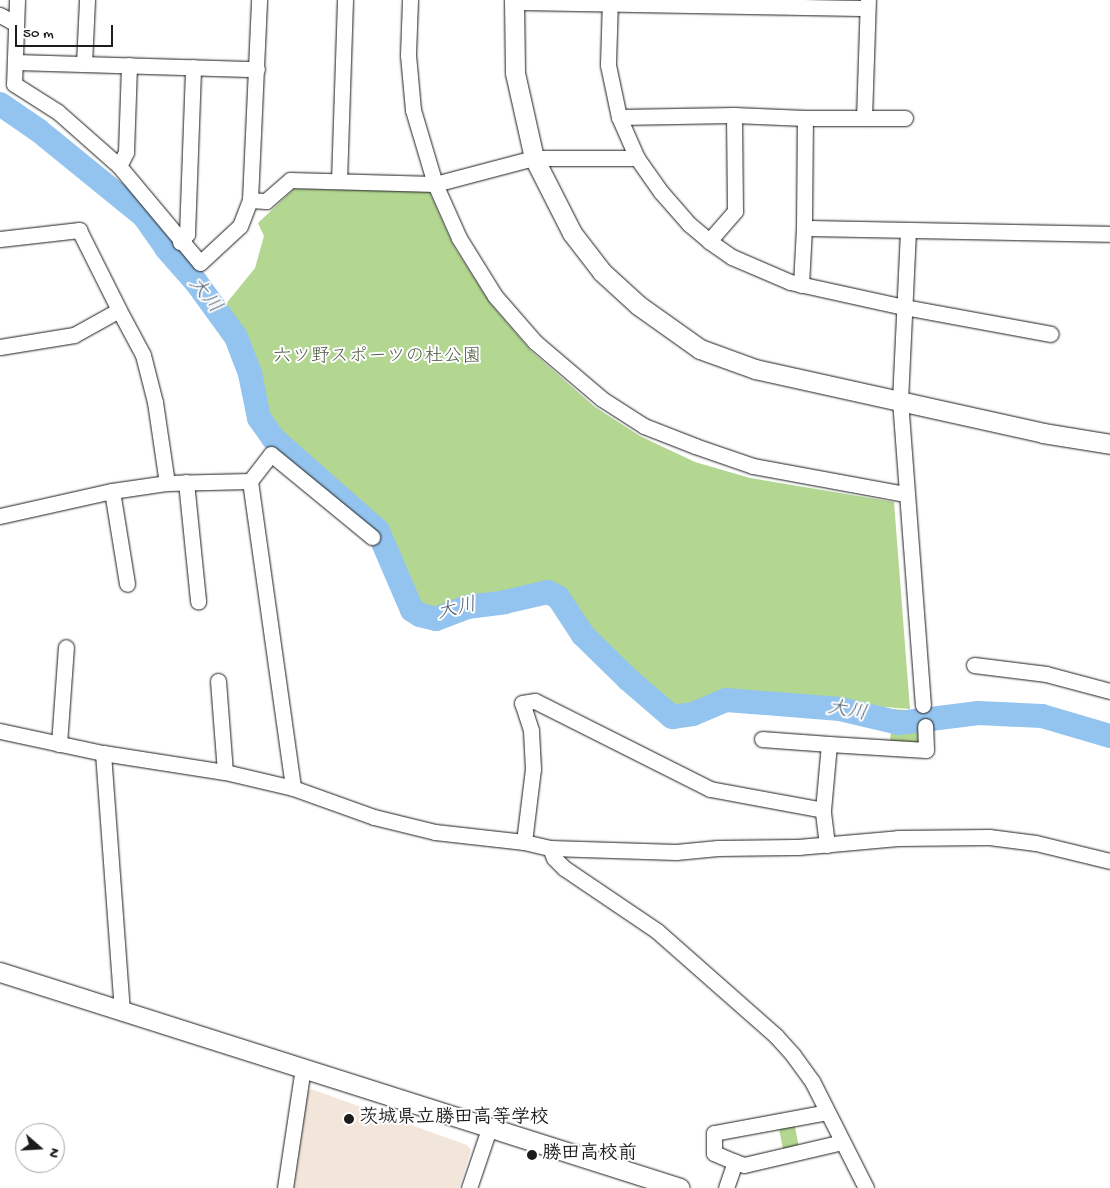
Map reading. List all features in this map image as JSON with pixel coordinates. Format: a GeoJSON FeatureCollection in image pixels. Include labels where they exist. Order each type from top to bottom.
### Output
{"type":"FeatureCollection","features":[{"type":"Feature","properties":{"kind":"street"},"geometry":{"type":"LineString","coordinates":[[17,0],[14,84],[58,112],[119,166],[180,242],[200,262],[240,226],[250,200],[259,0]]}},
{"type":"Feature","properties":{"kind":"street"},"geometry":{"type":"LineString","coordinates":[[84,64],[87,0]]}},
{"type":"Feature","properties":{"kind":"street"},"geometry":{"type":"LineString","coordinates":[[339,181],[345,0]]}},
{"type":"Feature","properties":{"kind":"street"},"geometry":{"type":"LineString","coordinates":[[410,0],[408,56],[413,110],[434,184],[459,238],[495,296],[535,342],[602,399],[644,426],[694,446],[753,466],[906,494]]}},
{"type":"Feature","properties":{"kind":"street"},"geometry":{"type":"LineString","coordinates":[[864,118],[868,4],[514,1],[515,73],[534,158],[572,233],[602,272],[638,306],[700,348],[755,369],[1043,433],[1110,444]]}},
{"type":"Feature","properties":{"kind":"street"},"geometry":{"type":"LineString","coordinates":[[610,1],[608,65],[619,116],[637,158],[661,192],[689,224],[709,240],[732,257],[761,271],[801,285],[904,307],[1051,334]]}},
{"type":"Feature","properties":{"kind":"street"},"geometry":{"type":"LineString","coordinates":[[0,15],[16,24]]}},
{"type":"Feature","properties":{"kind":"street"},"geometry":{"type":"LineString","coordinates":[[15,62],[257,69]]}},
{"type":"Feature","properties":{"kind":"street"},"geometry":{"type":"LineString","coordinates":[[119,166],[126,152],[129,65]]}},
{"type":"Feature","properties":{"kind":"street"},"geometry":{"type":"LineString","coordinates":[[180,242],[187,234],[193,67]]}},
{"type":"Feature","properties":{"kind":"street"},"geometry":{"type":"LineString","coordinates":[[619,116],[734,115],[805,118],[905,118]]}},
{"type":"Feature","properties":{"kind":"street"},"geometry":{"type":"LineString","coordinates":[[709,240],[734,211],[734,115]]}},
{"type":"Feature","properties":{"kind":"street"},"geometry":{"type":"LineString","coordinates":[[801,285],[804,228],[805,118]]}},
{"type":"Feature","properties":{"kind":"street"},"geometry":{"type":"LineString","coordinates":[[250,200],[266,201],[290,180],[434,184],[534,158],[637,158]]}},
{"type":"Feature","properties":{"kind":"street"},"geometry":{"type":"LineString","coordinates":[[804,228],[1110,234]]}},
{"type":"Feature","properties":{"kind":"street"},"geometry":{"type":"LineString","coordinates":[[0,239],[79,230],[143,355],[155,402],[168,483]]}},
{"type":"Feature","properties":{"kind":"street"},"geometry":{"type":"LineString","coordinates":[[908,231],[900,400],[923,705]]}},
{"type":"Feature","properties":{"kind":"street"},"geometry":{"type":"LineString","coordinates":[[0,347],[74,335],[119,310]]}},
{"type":"Feature","properties":{"kind":"street"},"geometry":{"type":"LineString","coordinates":[[293,788],[250,481],[272,454],[372,537]]}},
{"type":"Feature","properties":{"kind":"street"},"geometry":{"type":"LineString","coordinates":[[0,516],[112,491],[168,483],[250,481]]}},
{"type":"Feature","properties":{"kind":"street"},"geometry":{"type":"LineString","coordinates":[[186,482],[198,602]]}},
{"type":"Feature","properties":{"kind":"street"},"geometry":{"type":"LineString","coordinates":[[112,491],[127,584]]}},
{"type":"Feature","properties":{"kind":"street"},"geometry":{"type":"LineString","coordinates":[[59,744],[66,647]]}},
{"type":"Feature","properties":{"kind":"street"},"geometry":{"type":"LineString","coordinates":[[974,665],[1046,674],[1110,691]]}},
{"type":"Feature","properties":{"kind":"street"},"geometry":{"type":"LineString","coordinates":[[218,681],[225,772]]}},
{"type":"Feature","properties":{"kind":"street"},"geometry":{"type":"LineString","coordinates":[[524,842],[533,769],[531,730],[522,703],[534,701],[710,788],[823,810]]}},
{"type":"Feature","properties":{"kind":"street"},"geometry":{"type":"LineString","coordinates":[[762,739],[926,750],[925,726]]}},
{"type":"Feature","properties":{"kind":"street"},"geometry":{"type":"LineString","coordinates":[[0,731],[103,753],[225,772],[293,788],[408,826],[435,832],[524,842],[550,848],[676,852],[718,848],[827,845],[898,838],[989,838],[1036,843],[1110,861]]}},
{"type":"Feature","properties":{"kind":"street"},"geometry":{"type":"LineString","coordinates":[[827,845],[823,810],[829,744]]}},
{"type":"Feature","properties":{"kind":"street"},"geometry":{"type":"LineString","coordinates":[[103,753],[122,1011]]}},
{"type":"Feature","properties":{"kind":"street"},"geometry":{"type":"LineString","coordinates":[[550,848],[554,858],[564,868],[657,931],[773,1032],[812,1081],[866,1188]]}},
{"type":"Feature","properties":{"kind":"street"},"geometry":{"type":"LineString","coordinates":[[0,972],[490,1126],[680,1188]]}},
{"type":"Feature","properties":{"kind":"street"},"geometry":{"type":"LineString","coordinates":[[285,1188],[303,1068]]}},
{"type":"Feature","properties":{"kind":"street"},"geometry":{"type":"LineString","coordinates":[[827,1112],[714,1133],[714,1153],[744,1165],[842,1142]]}},
{"type":"Feature","properties":{"kind":"street"},"geometry":{"type":"LineString","coordinates":[[469,1188],[490,1126]]}},
{"type":"Feature","properties":{"kind":"street"},"geometry":{"type":"LineString","coordinates":[[726,1188],[735,1162]]}},
{"type":"Feature","properties":{"kind":"shaded area","name":"茨城県立勝田高等学校"},"geometry":{"type":"Polygon","coordinates":[[[311,1089],[467,1145],[471,1150],[459,1188],[294,1188],[307,1093],[311,1089]]]}},
{"type":"Feature","properties":{"kind":"green space","name":"六ツ野スポーツの杜公園"},"geometry":{"type":"Polygon","coordinates":[[[294,189],[429,191],[453,245],[490,303],[531,351],[595,407],[640,436],[695,462],[750,478],[894,502],[910,709],[726,695],[683,711],[669,710],[626,673],[593,641],[564,599],[553,589],[543,589],[472,602],[434,615],[422,614],[414,608],[380,529],[276,437],[262,416],[252,373],[238,336],[221,310],[255,268],[264,236],[258,223],[294,189]]]}},
{"type":"Feature","properties":{"kind":"green space"},"geometry":{"type":"Polygon","coordinates":[[[882,708],[918,711],[918,742],[890,741],[892,718],[882,708]]]}},
{"type":"Feature","properties":{"kind":"green space"},"geometry":{"type":"Polygon","coordinates":[[[794,1122],[799,1148],[783,1151],[778,1125],[794,1122]]]}},
{"type":"Feature","properties":{"kind":"waterway","name":"大川"},"geometry":{"type":"LineString","coordinates":[[0,104],[38,130],[144,216],[166,248],[196,282],[236,337],[250,374],[259,418],[273,438],[378,531],[412,610],[420,615],[436,619],[467,607],[505,602],[548,592],[558,597],[583,635],[629,680],[672,717],[693,714],[726,700],[840,709],[899,723],[978,713],[1042,716],[1110,736]]}},
{"type":"Feature","properties":{"kind":"place","name":"茨城県立勝田高等学校"},"geometry":{"type":"Point","coordinates":[349,1119]}},
{"type":"Feature","properties":{"kind":"place","name":"勝田高校前"},"geometry":{"type":"Point","coordinates":[532,1155]}}]}
